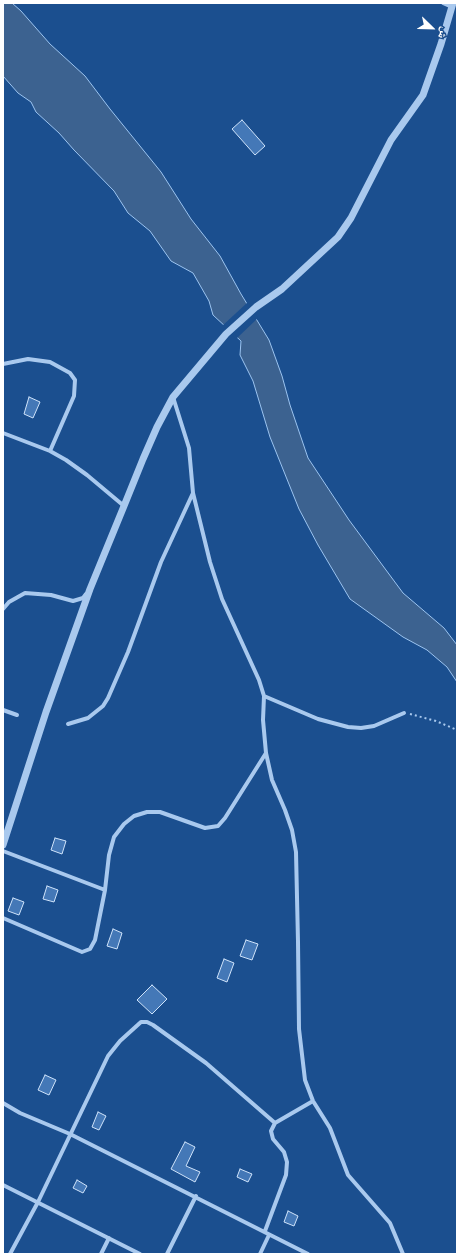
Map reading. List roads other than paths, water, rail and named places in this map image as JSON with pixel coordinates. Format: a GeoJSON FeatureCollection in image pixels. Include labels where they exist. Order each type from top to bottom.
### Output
{"type":"FeatureCollection","features":[{"type":"Feature","properties":{"kind":"street"},"geometry":{"type":"LineString","coordinates":[[3,845],[46,712],[90,589],[143,459],[173,396],[226,334],[256,307],[282,289],[338,237],[351,218],[391,140],[423,95],[441,44],[452,5],[443,3]]}},
{"type":"Feature","properties":{"kind":"street"},"geometry":{"type":"LineString","coordinates":[[3,364],[28,359],[50,362],[70,373],[75,380],[74,396],[50,451]]}},
{"type":"Feature","properties":{"kind":"street"},"geometry":{"type":"LineString","coordinates":[[173,396],[189,448],[193,493],[210,562],[222,599],[259,680],[264,696],[263,720],[266,753],[272,780],[292,830],[296,852],[299,1030],[305,1080],[313,1101],[330,1128],[348,1175],[390,1223],[403,1254]]}},
{"type":"Feature","properties":{"kind":"street"},"geometry":{"type":"LineString","coordinates":[[3,433],[50,451],[66,460],[87,475],[124,506]]}},
{"type":"Feature","properties":{"kind":"street"},"geometry":{"type":"LineString","coordinates":[[68,724],[88,718],[103,706],[108,698],[128,652],[161,562],[193,493]]}},
{"type":"Feature","properties":{"kind":"street"},"geometry":{"type":"LineString","coordinates":[[3,609],[9,602],[25,594],[51,595],[73,601],[83,598],[90,589]]}},
{"type":"Feature","properties":{"kind":"street"},"geometry":{"type":"LineString","coordinates":[[264,696],[318,719],[348,727],[361,728],[374,726],[404,713]]}},
{"type":"Feature","properties":{"kind":"street"},"geometry":{"type":"LineString","coordinates":[[3,710],[16,715]]}},
{"type":"Feature","properties":{"kind":"street"},"geometry":{"type":"LineString","coordinates":[[3,918],[82,952],[90,949],[95,940],[105,890],[109,855],[114,837],[124,824],[134,816],[147,812],[160,812],[205,828],[218,826],[225,818],[266,753]]}},
{"type":"Feature","properties":{"kind":"street"},"geometry":{"type":"LineString","coordinates":[[3,851],[105,890]]}},
{"type":"Feature","properties":{"kind":"street"},"geometry":{"type":"LineString","coordinates":[[10,1254],[38,1202],[108,1056],[120,1041],[141,1022],[147,1022],[154,1025],[206,1063],[275,1123]]}},
{"type":"Feature","properties":{"kind":"street"},"geometry":{"type":"LineString","coordinates":[[265,1231],[286,1175],[287,1162],[284,1152],[272,1139],[270,1131],[275,1123],[313,1101]]}},
{"type":"Feature","properties":{"kind":"street"},"geometry":{"type":"LineString","coordinates":[[3,1103],[30,1118],[70,1134],[196,1196],[308,1254]]}},
{"type":"Feature","properties":{"kind":"street"},"geometry":{"type":"LineString","coordinates":[[3,1186],[38,1202],[140,1254]]}},
{"type":"Feature","properties":{"kind":"street"},"geometry":{"type":"LineString","coordinates":[[167,1254],[196,1196]]}},
{"type":"Feature","properties":{"kind":"street"},"geometry":{"type":"LineString","coordinates":[[260,1254],[269,1235]]}},
{"type":"Feature","properties":{"kind":"street"},"geometry":{"type":"LineString","coordinates":[[101,1254],[109,1238]]}},
{"type":"Feature","properties":{"kind":"water"},"geometry":{"type":"Polygon","coordinates":[[[3,3],[12,3],[21,11],[50,44],[85,76],[161,172],[191,219],[220,256],[269,340],[308,458],[349,520],[403,593],[444,628],[457,645],[457,682],[447,667],[427,650],[403,637],[350,599],[318,545],[299,509],[270,437],[253,381],[240,355],[241,341],[213,315],[209,301],[193,273],[171,261],[150,231],[128,213],[114,191],[59,133],[36,112],[31,102],[18,93],[3,76],[3,3]]]}}]}
